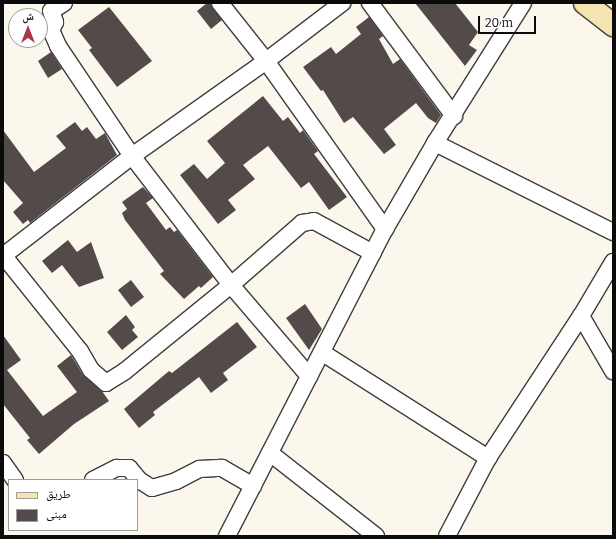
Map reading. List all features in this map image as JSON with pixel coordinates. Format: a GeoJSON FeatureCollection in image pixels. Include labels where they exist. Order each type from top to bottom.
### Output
{"type":"FeatureCollection","features":[{"type":"Feature","properties":{"kind":"street"},"geometry":{"type":"LineString","coordinates":[[64,3],[51,11],[55,22],[51,30],[58,46],[132,156],[231,285],[309,376]]}},
{"type":"Feature","properties":{"kind":"street"},"geometry":{"type":"LineString","coordinates":[[220,3],[266,61],[385,229]]}},
{"type":"Feature","properties":{"kind":"street"},"geometry":{"type":"LineString","coordinates":[[342,3],[266,61],[132,156],[3,255],[80,351],[91,370],[106,382],[125,371],[231,285],[302,223],[314,221],[373,254]]}},
{"type":"Feature","properties":{"kind":"street"},"geometry":{"type":"LineString","coordinates":[[370,3],[454,116]]}},
{"type":"Feature","properties":{"kind":"street"},"geometry":{"type":"LineString","coordinates":[[230,535],[309,376],[323,353],[385,229],[435,143],[454,116],[523,3]]}},
{"type":"Feature","properties":{"kind":"street"},"geometry":{"type":"LineString","coordinates":[[585,3],[613,25]]}},
{"type":"Feature","properties":{"kind":"street"},"geometry":{"type":"LineString","coordinates":[[435,143],[613,232]]}},
{"type":"Feature","properties":{"kind":"street"},"geometry":{"type":"LineString","coordinates":[[447,536],[488,458],[581,316],[613,262]]}},
{"type":"Feature","properties":{"kind":"street"},"geometry":{"type":"LineString","coordinates":[[581,316],[613,371]]}},
{"type":"Feature","properties":{"kind":"street"},"geometry":{"type":"LineString","coordinates":[[323,353],[488,458]]}},
{"type":"Feature","properties":{"kind":"street"},"geometry":{"type":"LineString","coordinates":[[270,453],[376,536]]}},
{"type":"Feature","properties":{"kind":"street"},"geometry":{"type":"LineString","coordinates":[[3,463],[14,479]]}},
{"type":"Feature","properties":{"kind":"street"},"geometry":{"type":"LineString","coordinates":[[95,479],[117,468],[128,468],[139,480],[152,488],[200,469],[222,468],[254,486]]}},
{"type":"Feature","properties":{"kind":"building"},"geometry":{"type":"Polygon","coordinates":[[[207,3],[211,3],[222,20],[211,29],[197,11],[207,3]]]}},
{"type":"Feature","properties":{"kind":"building"},"geometry":{"type":"Polygon","coordinates":[[[415,3],[455,3],[478,32],[469,45],[477,50],[465,66],[415,3]]]}},
{"type":"Feature","properties":{"kind":"building"},"geometry":{"type":"Polygon","coordinates":[[[109,7],[152,61],[117,87],[89,50],[92,48],[78,30],[109,7]]]}},
{"type":"Feature","properties":{"kind":"building"},"geometry":{"type":"Polygon","coordinates":[[[369,17],[383,36],[379,39],[393,64],[400,59],[441,115],[436,123],[428,118],[416,103],[384,129],[396,145],[384,154],[353,117],[344,123],[323,90],[321,91],[303,67],[331,47],[336,54],[361,34],[356,27],[369,17]]]}},
{"type":"Feature","properties":{"kind":"building"},"geometry":{"type":"Polygon","coordinates":[[[51,52],[62,69],[48,78],[38,61],[51,52]]]}},
{"type":"Feature","properties":{"kind":"building"},"geometry":{"type":"Polygon","coordinates":[[[263,96],[283,121],[288,117],[300,133],[303,130],[318,151],[314,154],[347,197],[329,210],[309,182],[301,188],[268,146],[243,165],[255,179],[228,200],[236,210],[218,224],[180,175],[194,164],[207,179],[225,163],[207,141],[263,96]]]}},
{"type":"Feature","properties":{"kind":"building"},"geometry":{"type":"Polygon","coordinates":[[[75,122],[82,131],[87,127],[96,139],[105,133],[117,155],[30,223],[28,220],[23,224],[13,212],[23,203],[3,180],[3,130],[34,172],[66,148],[56,136],[75,122]]]}},
{"type":"Feature","properties":{"kind":"building"},"geometry":{"type":"Polygon","coordinates":[[[143,187],[153,198],[146,203],[166,230],[170,227],[174,232],[177,230],[213,277],[201,288],[199,286],[184,299],[160,274],[164,271],[125,220],[122,213],[127,209],[122,202],[143,187]]]}},
{"type":"Feature","properties":{"kind":"building"},"geometry":{"type":"Polygon","coordinates":[[[68,240],[77,252],[91,242],[104,278],[79,287],[62,265],[52,273],[42,261],[68,240]]]}},
{"type":"Feature","properties":{"kind":"building"},"geometry":{"type":"Polygon","coordinates":[[[131,280],[144,297],[131,307],[118,290],[131,280]]]}},
{"type":"Feature","properties":{"kind":"building"},"geometry":{"type":"Polygon","coordinates":[[[305,304],[322,329],[309,350],[286,318],[305,304]]]}},
{"type":"Feature","properties":{"kind":"building"},"geometry":{"type":"Polygon","coordinates":[[[126,315],[135,327],[132,330],[138,337],[122,350],[107,332],[126,315]]]}},
{"type":"Feature","properties":{"kind":"building"},"geometry":{"type":"Polygon","coordinates":[[[237,322],[257,347],[223,373],[228,380],[211,393],[199,377],[153,412],[155,415],[139,428],[124,409],[169,371],[172,373],[237,322]]]}},
{"type":"Feature","properties":{"kind":"building"},"geometry":{"type":"Polygon","coordinates":[[[3,335],[21,360],[7,370],[43,416],[77,392],[57,366],[71,355],[83,375],[102,391],[109,401],[74,424],[39,454],[27,440],[30,438],[3,404],[3,335]]]}}]}
